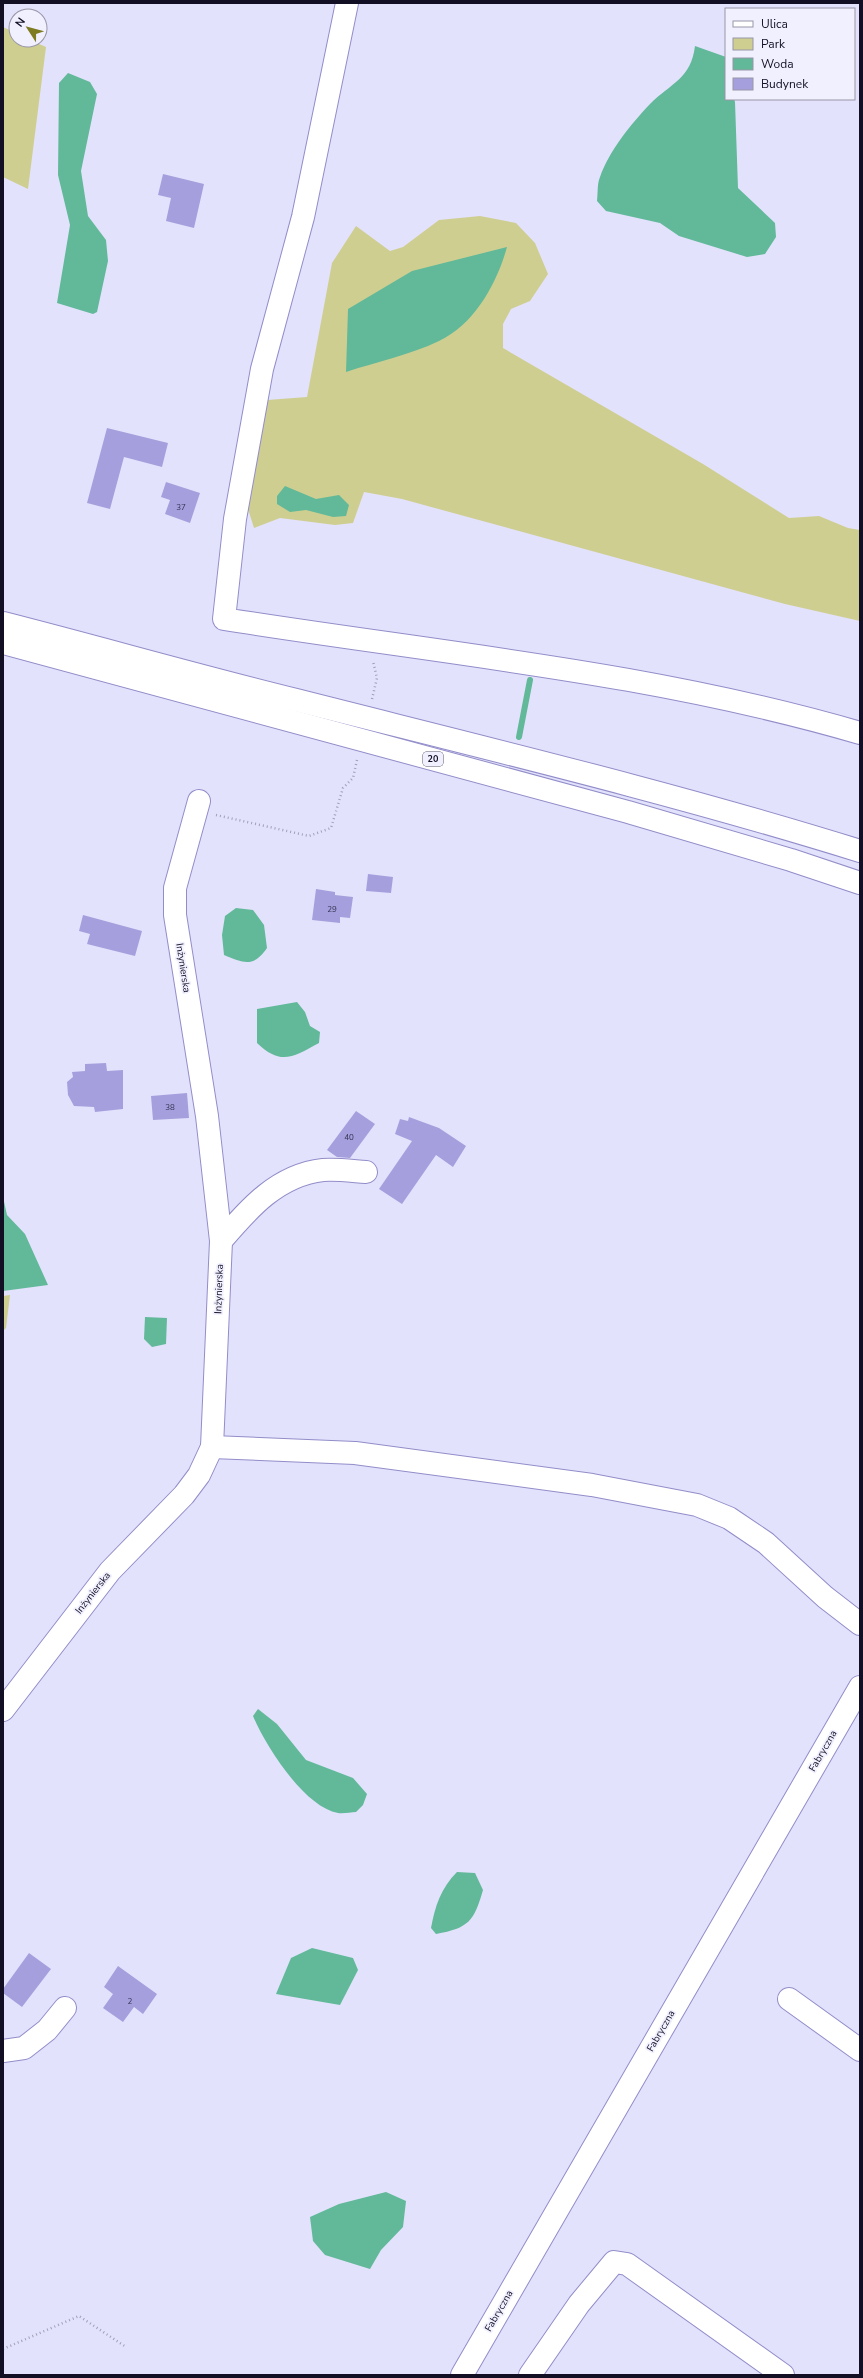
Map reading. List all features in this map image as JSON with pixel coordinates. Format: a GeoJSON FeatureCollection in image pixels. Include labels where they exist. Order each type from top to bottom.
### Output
{"type":"FeatureCollection","features":[{"type":"Feature","properties":{"kind":"street"},"geometry":{"type":"LineString","coordinates":[[347,3],[303,217],[262,369],[236,519],[224,619],[610,675],[710,696],[860,733]]}},
{"type":"Feature","properties":{"kind":"street","name":"20"},"geometry":{"type":"LineString","coordinates":[[3,622],[292,699],[531,759],[801,832],[860,851]]}},
{"type":"Feature","properties":{"kind":"street","name":"20"},"geometry":{"type":"LineString","coordinates":[[3,643],[628,812],[791,860],[860,883]]}},
{"type":"Feature","properties":{"kind":"street","name":"Inżynierska"},"geometry":{"type":"LineString","coordinates":[[3,1710],[110,1571],[184,1495],[199,1475],[212,1447],[221,1241],[207,1116],[175,914],[174,888],[197,807]]}},
{"type":"Feature","properties":{"kind":"street"},"geometry":{"type":"LineString","coordinates":[[221,1241],[245,1214],[265,1195],[285,1181],[323,1170],[366,1172]]}},
{"type":"Feature","properties":{"kind":"street"},"geometry":{"type":"LineString","coordinates":[[212,1447],[355,1454],[592,1485],[697,1504],[730,1518],[766,1543],[825,1597],[860,1624]]}},
{"type":"Feature","properties":{"kind":"street","name":"Fabryczna"},"geometry":{"type":"LineString","coordinates":[[462,2375],[860,1687]]}},
{"type":"Feature","properties":{"kind":"street"},"geometry":{"type":"LineString","coordinates":[[790,2000],[860,2050]]}},
{"type":"Feature","properties":{"kind":"street"},"geometry":{"type":"LineString","coordinates":[[3,2051],[24,2048],[47,2030],[65,2008]]}},
{"type":"Feature","properties":{"kind":"street"},"geometry":{"type":"LineString","coordinates":[[530,2375],[579,2304],[614,2262],[626,2264],[783,2375]]}},
{"type":"Feature","properties":{"kind":"path"},"geometry":{"type":"LineString","coordinates":[[368,639],[378,678],[372,701]]}},
{"type":"Feature","properties":{"kind":"path"},"geometry":{"type":"LineString","coordinates":[[197,807],[214,814],[309,836],[331,828],[343,788],[353,778],[358,755]]}},
{"type":"Feature","properties":{"kind":"path"},"geometry":{"type":"LineString","coordinates":[[3,2349],[79,2316],[126,2347]]}},
{"type":"Feature","properties":{"kind":"green space"},"geometry":{"type":"Polygon","coordinates":[[[3,27],[8,29],[8,48],[46,48],[28,189],[3,177],[3,27]]]}},
{"type":"Feature","properties":{"kind":"green space"},"geometry":{"type":"Polygon","coordinates":[[[480,216],[516,223],[535,243],[548,274],[530,301],[511,309],[503,324],[503,348],[703,464],[789,518],[819,516],[848,528],[860,530],[860,621],[785,604],[402,499],[364,492],[353,523],[335,525],[280,518],[254,528],[248,509],[267,400],[307,397],[332,263],[356,226],[390,251],[403,247],[439,220],[480,216]]]}},
{"type":"Feature","properties":{"kind":"green space"},"geometry":{"type":"Polygon","coordinates":[[[10,1295],[6,1328],[3,1331],[3,1296],[10,1295]]]}},
{"type":"Feature","properties":{"kind":"water"},"geometry":{"type":"Polygon","coordinates":[[[695,46],[725,57],[725,100],[734,100],[735,102],[738,188],[775,223],[776,237],[765,254],[747,257],[679,236],[660,223],[606,211],[597,201],[599,180],[609,157],[615,148],[635,120],[650,104],[679,80],[685,73],[693,57],[695,46]]]}},
{"type":"Feature","properties":{"kind":"water"},"geometry":{"type":"Polygon","coordinates":[[[68,73],[90,82],[97,94],[81,171],[88,216],[106,240],[108,261],[97,312],[93,314],[57,303],[70,225],[58,175],[59,83],[68,73]]]}},
{"type":"Feature","properties":{"kind":"water"},"geometry":{"type":"Polygon","coordinates":[[[507,247],[503,261],[491,288],[483,301],[474,313],[452,334],[428,346],[346,372],[348,309],[412,271],[507,247]]]}},
{"type":"Feature","properties":{"kind":"water"},"geometry":{"type":"Polygon","coordinates":[[[285,486],[316,499],[339,495],[349,505],[346,516],[333,517],[306,510],[290,512],[277,504],[277,496],[285,486]]]}},
{"type":"Feature","properties":{"kind":"water"},"geometry":{"type":"Polygon","coordinates":[[[236,908],[253,910],[264,925],[267,948],[257,959],[253,961],[243,962],[224,955],[222,935],[225,916],[236,908]]]}},
{"type":"Feature","properties":{"kind":"water"},"geometry":{"type":"Polygon","coordinates":[[[297,1002],[305,1012],[310,1026],[320,1032],[319,1043],[302,1052],[287,1057],[273,1055],[257,1043],[257,1009],[297,1002]]]}},
{"type":"Feature","properties":{"kind":"water"},"geometry":{"type":"Polygon","coordinates":[[[3,1197],[7,1215],[25,1234],[48,1285],[3,1291],[3,1197]]]}},
{"type":"Feature","properties":{"kind":"water"},"geometry":{"type":"Polygon","coordinates":[[[145,1317],[167,1318],[166,1344],[152,1347],[144,1339],[145,1317]]]}},
{"type":"Feature","properties":{"kind":"water"},"geometry":{"type":"Polygon","coordinates":[[[258,1709],[277,1724],[306,1760],[353,1778],[367,1794],[363,1805],[356,1812],[338,1813],[325,1808],[312,1799],[287,1773],[267,1743],[253,1716],[258,1709]]]}},
{"type":"Feature","properties":{"kind":"water"},"geometry":{"type":"Polygon","coordinates":[[[457,1872],[475,1873],[483,1890],[480,1901],[473,1916],[463,1926],[447,1932],[436,1934],[431,1928],[434,1912],[447,1884],[457,1872]]]}},
{"type":"Feature","properties":{"kind":"water"},"geometry":{"type":"Polygon","coordinates":[[[312,1948],[353,1958],[358,1970],[340,2005],[276,1994],[291,1958],[312,1948]]]}},
{"type":"Feature","properties":{"kind":"water"},"geometry":{"type":"Polygon","coordinates":[[[386,2192],[406,2201],[403,2227],[381,2250],[370,2269],[325,2255],[313,2241],[310,2217],[339,2204],[386,2192]]]}},
{"type":"Feature","properties":{"kind":"building"},"geometry":{"type":"Polygon","coordinates":[[[163,174],[204,184],[194,228],[166,221],[171,198],[158,195],[163,174]]]}},
{"type":"Feature","properties":{"kind":"building"},"geometry":{"type":"Polygon","coordinates":[[[107,428],[168,443],[162,467],[124,457],[110,509],[87,503],[107,428]]]}},
{"type":"Feature","properties":{"kind":"building"},"geometry":{"type":"Polygon","coordinates":[[[166,482],[200,493],[190,523],[165,514],[170,500],[161,497],[166,482]]]}},
{"type":"Feature","properties":{"kind":"building"},"geometry":{"type":"Polygon","coordinates":[[[368,874],[393,877],[391,893],[366,891],[368,874]]]}},
{"type":"Feature","properties":{"kind":"building"},"geometry":{"type":"Polygon","coordinates":[[[316,889],[335,892],[335,895],[353,897],[350,918],[340,917],[340,923],[312,920],[316,889]]]}},
{"type":"Feature","properties":{"kind":"building"},"geometry":{"type":"Polygon","coordinates":[[[83,915],[142,931],[135,956],[87,944],[90,934],[79,931],[83,915]]]}},
{"type":"Feature","properties":{"kind":"building"},"geometry":{"type":"Polygon","coordinates":[[[106,1063],[107,1071],[123,1070],[123,1109],[95,1112],[94,1107],[74,1106],[68,1095],[67,1082],[73,1077],[72,1072],[85,1071],[85,1064],[106,1063]]]}},
{"type":"Feature","properties":{"kind":"building"},"geometry":{"type":"Polygon","coordinates":[[[187,1093],[189,1118],[153,1120],[151,1096],[187,1093]]]}},
{"type":"Feature","properties":{"kind":"building"},"geometry":{"type":"Polygon","coordinates":[[[356,1111],[375,1124],[350,1158],[337,1157],[327,1150],[356,1111]]]}},
{"type":"Feature","properties":{"kind":"building"},"geometry":{"type":"Polygon","coordinates":[[[409,1117],[439,1128],[466,1146],[453,1167],[436,1155],[402,1204],[379,1189],[412,1141],[395,1134],[400,1119],[408,1121],[409,1117]]]}},
{"type":"Feature","properties":{"kind":"building"},"geometry":{"type":"Polygon","coordinates":[[[29,1953],[51,1969],[22,2007],[3,1993],[3,1989],[29,1953]]]}},
{"type":"Feature","properties":{"kind":"building"},"geometry":{"type":"Polygon","coordinates":[[[118,1966],[157,1994],[143,2014],[134,2007],[123,2022],[103,2008],[113,1994],[104,1987],[118,1966]]]}},
{"type":"Feature","properties":{"kind":"waterway"},"geometry":{"type":"LineString","coordinates":[[519,737],[530,680]]}}]}
